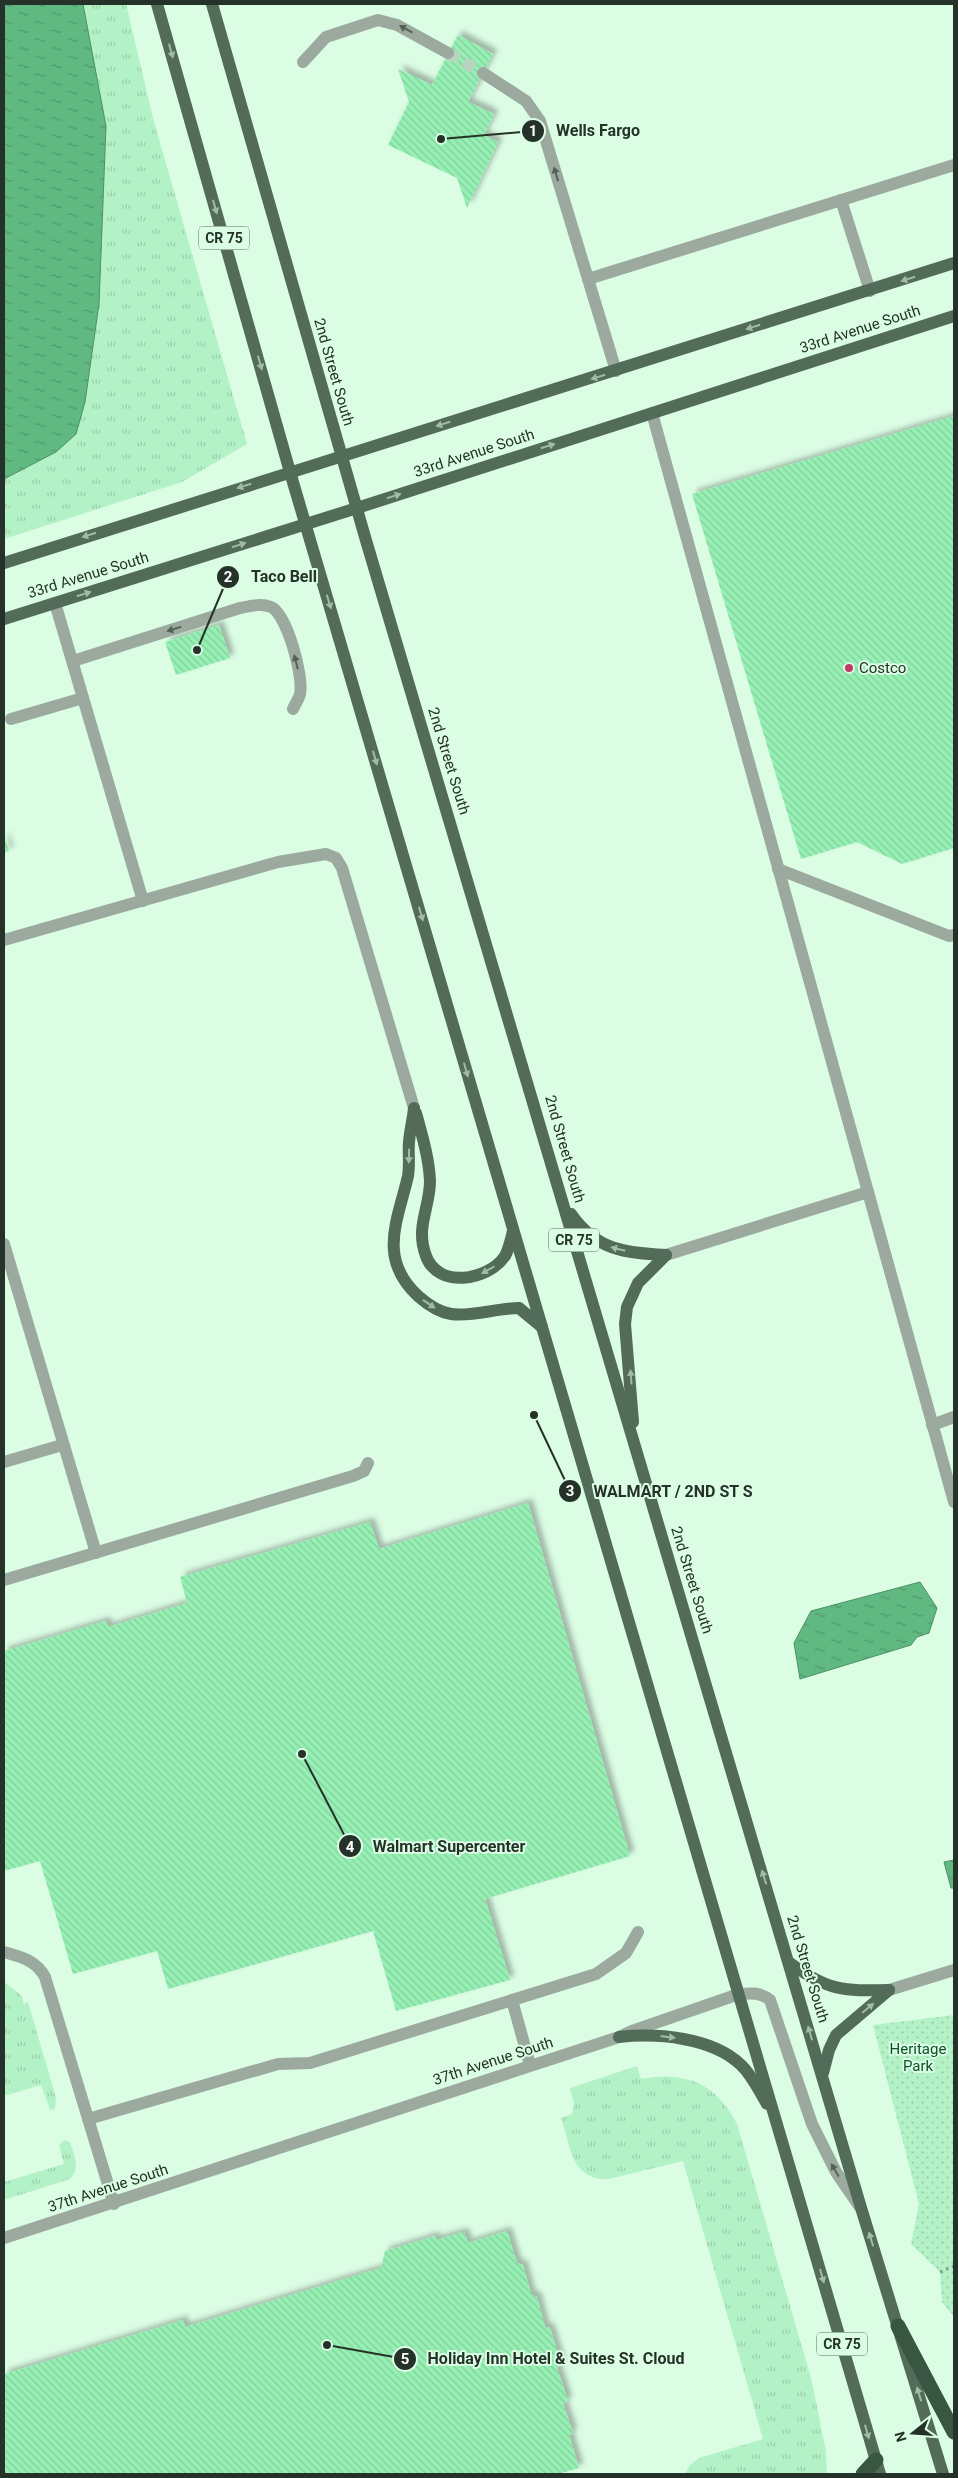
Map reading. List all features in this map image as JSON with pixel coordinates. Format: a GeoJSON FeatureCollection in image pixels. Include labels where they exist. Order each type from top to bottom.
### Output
{"type":"FeatureCollection","features":[{"type":"Feature","properties":{"kind":"highway"},"geometry":{"type":"LineString","coordinates":[[898,2326],[954,2432]]}},
{"type":"Feature","properties":{"kind":"highway"},"geometry":{"type":"LineString","coordinates":[[864,2474],[878,2467]]}},
{"type":"Feature","properties":{"kind":"main road","name":"CR 75"},"geometry":{"type":"LineString","coordinates":[[157,4],[290,472],[878,2467]]}},
{"type":"Feature","properties":{"kind":"main road","name":"2nd Street South"},"geometry":{"type":"LineString","coordinates":[[212,4],[341,455],[790,1963],[862,2211],[943,2474]]}},
{"type":"Feature","properties":{"kind":"main road"},"geometry":{"type":"LineString","coordinates":[[4,563],[341,455],[616,371],[954,264]]}},
{"type":"Feature","properties":{"kind":"main road","name":"33rd Avenue South"},"geometry":{"type":"LineString","coordinates":[[4,618],[357,508],[954,316]]}},
{"type":"Feature","properties":{"kind":"main road"},"geometry":{"type":"LineString","coordinates":[[414,1108],[428,1163],[430,1182],[422,1220],[423,1242],[426,1258],[433,1267],[442,1274],[462,1278],[475,1277],[492,1269],[505,1256],[513,1231]]}},
{"type":"Feature","properties":{"kind":"main road"},"geometry":{"type":"LineString","coordinates":[[414,1108],[409,1143],[408,1174],[393,1228],[396,1261],[403,1279],[412,1291],[436,1309],[463,1315],[488,1310],[519,1308],[543,1328]]}},
{"type":"Feature","properties":{"kind":"main road"},"geometry":{"type":"LineString","coordinates":[[564,1204],[579,1226],[592,1238],[610,1247],[635,1253],[666,1254]]}},
{"type":"Feature","properties":{"kind":"main road"},"geometry":{"type":"LineString","coordinates":[[634,1443],[625,1324],[627,1306],[638,1283],[666,1254]]}},
{"type":"Feature","properties":{"kind":"main road"},"geometry":{"type":"LineString","coordinates":[[790,1963],[812,1980],[836,1988],[889,1990]]}},
{"type":"Feature","properties":{"kind":"main road"},"geometry":{"type":"LineString","coordinates":[[822,2075],[828,2050],[836,2035],[889,1990]]}},
{"type":"Feature","properties":{"kind":"main road"},"geometry":{"type":"LineString","coordinates":[[619,2037],[667,2036],[696,2042],[723,2053],[744,2069],[775,2116]]}},
{"type":"Feature","properties":{"kind":"street"},"geometry":{"type":"LineString","coordinates":[[303,62],[326,37],[378,20],[397,25],[448,53]]}},
{"type":"Feature","properties":{"kind":"street"},"geometry":{"type":"LineString","coordinates":[[483,73],[526,101],[534,110],[545,133],[616,371]]}},
{"type":"Feature","properties":{"kind":"street"},"geometry":{"type":"LineString","coordinates":[[588,279],[954,165]]}},
{"type":"Feature","properties":{"kind":"street"},"geometry":{"type":"LineString","coordinates":[[842,200],[870,291]]}},
{"type":"Feature","properties":{"kind":"street"},"geometry":{"type":"LineString","coordinates":[[652,413],[954,1502]]}},
{"type":"Feature","properties":{"kind":"street"},"geometry":{"type":"LineString","coordinates":[[55,603],[143,901]]}},
{"type":"Feature","properties":{"kind":"street"},"geometry":{"type":"LineString","coordinates":[[73,661],[240,608],[266,606],[273,608],[283,619],[297,667],[300,695],[293,709]]}},
{"type":"Feature","properties":{"kind":"street"},"geometry":{"type":"LineString","coordinates":[[11,719],[84,698]]}},
{"type":"Feature","properties":{"kind":"street"},"geometry":{"type":"LineString","coordinates":[[4,940],[278,862],[326,854],[336,858],[342,868],[414,1108]]}},
{"type":"Feature","properties":{"kind":"street"},"geometry":{"type":"LineString","coordinates":[[778,869],[949,936],[954,935]]}},
{"type":"Feature","properties":{"kind":"street"},"geometry":{"type":"LineString","coordinates":[[666,1254],[868,1192]]}},
{"type":"Feature","properties":{"kind":"street"},"geometry":{"type":"LineString","coordinates":[[4,1244],[62,1445],[96,1553]]}},
{"type":"Feature","properties":{"kind":"street"},"geometry":{"type":"LineString","coordinates":[[932,1424],[954,1417]]}},
{"type":"Feature","properties":{"kind":"street"},"geometry":{"type":"LineString","coordinates":[[4,1462],[62,1445]]}},
{"type":"Feature","properties":{"kind":"street"},"geometry":{"type":"LineString","coordinates":[[4,1580],[353,1476],[364,1471],[368,1463]]}},
{"type":"Feature","properties":{"kind":"street"},"geometry":{"type":"LineString","coordinates":[[88,2119],[278,2064],[310,2063],[596,1974],[626,1953],[638,1932]]}},
{"type":"Feature","properties":{"kind":"street"},"geometry":{"type":"LineString","coordinates":[[4,1952],[32,1961],[41,1969],[45,1977],[114,2204]]}},
{"type":"Feature","properties":{"kind":"street"},"geometry":{"type":"LineString","coordinates":[[889,1990],[954,1970]]}},
{"type":"Feature","properties":{"kind":"street","name":"37th Avenue South"},"geometry":{"type":"LineString","coordinates":[[4,2238],[114,2204],[619,2037],[739,1994],[762,1994],[770,2000],[812,2124],[836,2172],[862,2211]]}},
{"type":"Feature","properties":{"kind":"street"},"geometry":{"type":"LineString","coordinates":[[512,2000],[530,2065]]}},
{"type":"Feature","properties":{"kind":"path"},"geometry":{"type":"LineString","coordinates":[[940,2272],[954,2266]]}},
{"type":"Feature","properties":{"kind":"green space"},"geometry":{"type":"Polygon","coordinates":[[[4,4],[126,4],[154,122],[247,444],[182,482],[4,539],[4,4]]]}},
{"type":"Feature","properties":{"kind":"green space"},"geometry":{"type":"Polygon","coordinates":[[[4,1982],[21,1995],[24,2004],[28,2002],[56,2098],[55,2109],[50,2110],[41,2085],[4,2096],[4,1982]]]}},
{"type":"Feature","properties":{"kind":"green space","name":"Heritage Park"},"geometry":{"type":"Polygon","coordinates":[[[954,2015],[954,2317],[942,2302],[940,2272],[911,2244],[919,2204],[873,2025],[954,2015]]]}},
{"type":"Feature","properties":{"kind":"green space"},"geometry":{"type":"Polygon","coordinates":[[[637,2066],[641,2079],[672,2077],[698,2083],[720,2099],[737,2124],[811,2378],[826,2451],[827,2474],[685,2474],[690,2465],[699,2458],[763,2439],[683,2161],[609,2179],[596,2178],[587,2174],[574,2160],[561,2118],[572,2114],[574,2104],[570,2088],[637,2066]]]}},
{"type":"Feature","properties":{"kind":"green space"},"geometry":{"type":"Polygon","coordinates":[[[64,2140],[70,2142],[76,2161],[75,2170],[70,2179],[4,2200],[4,2182],[64,2164],[59,2145],[64,2140]]]}},
{"type":"Feature","properties":{"kind":"water"},"geometry":{"type":"Polygon","coordinates":[[[4,4],[83,4],[106,126],[99,304],[85,402],[76,434],[56,452],[4,479],[4,4]]]}},
{"type":"Feature","properties":{"kind":"water"},"geometry":{"type":"Polygon","coordinates":[[[920,1582],[937,1608],[929,1633],[917,1637],[911,1645],[800,1679],[794,1643],[811,1611],[920,1582]]]}},
{"type":"Feature","properties":{"kind":"water"},"geometry":{"type":"Polygon","coordinates":[[[954,1860],[954,1888],[951,1888],[944,1862],[954,1860]]]}},
{"type":"Feature","properties":{"kind":"building"},"geometry":{"type":"Polygon","coordinates":[[[458,35],[493,54],[468,102],[494,114],[484,135],[498,142],[467,208],[457,178],[388,145],[409,102],[398,69],[432,85],[458,35]]]}},
{"type":"Feature","properties":{"kind":"building","name":"Costco"},"geometry":{"type":"Polygon","coordinates":[[[954,416],[954,848],[902,864],[857,842],[801,859],[692,494],[954,416]]]}},
{"type":"Feature","properties":{"kind":"building"},"geometry":{"type":"Polygon","coordinates":[[[219,625],[230,658],[176,675],[165,642],[219,625]]]}},
{"type":"Feature","properties":{"kind":"building"},"geometry":{"type":"Polygon","coordinates":[[[4,835],[9,851],[4,853],[4,835]]]}},
{"type":"Feature","properties":{"kind":"building"},"geometry":{"type":"Polygon","coordinates":[[[528,1503],[630,1856],[485,1899],[510,1980],[396,2011],[373,1931],[168,1989],[157,1951],[73,1974],[40,1861],[4,1871],[4,1651],[106,1621],[108,1627],[187,1603],[180,1577],[370,1522],[379,1549],[528,1503]]]}},
{"type":"Feature","properties":{"kind":"building"},"geometry":{"type":"Polygon","coordinates":[[[507,2231],[517,2263],[523,2265],[531,2294],[537,2297],[545,2327],[550,2328],[561,2363],[557,2368],[568,2401],[563,2403],[573,2433],[569,2435],[579,2468],[558,2474],[4,2474],[4,2374],[183,2320],[185,2327],[381,2268],[385,2251],[435,2236],[436,2240],[464,2232],[468,2243],[507,2231]]]}},
{"type":"Feature","properties":{"kind":"tunnel"},"geometry":{"type":"LineString","coordinates":[[448,53],[483,73]]}},
{"type":"Feature","properties":{"kind":"place","name":"Wells Fargo"},"geometry":{"type":"Point","coordinates":[441,139]}},
{"type":"Feature","properties":{"kind":"place","name":"Taco Bell"},"geometry":{"type":"Point","coordinates":[197,650]}},
{"type":"Feature","properties":{"kind":"place","name":"Costco"},"geometry":{"type":"Point","coordinates":[849,668]}},
{"type":"Feature","properties":{"kind":"place","name":"WALMART / 2ND ST S"},"geometry":{"type":"Point","coordinates":[534,1415]}},
{"type":"Feature","properties":{"kind":"place","name":"Walmart Supercenter"},"geometry":{"type":"Point","coordinates":[302,1754]}},
{"type":"Feature","properties":{"kind":"place","name":"Holiday Inn Hotel & Suites St. Cloud"},"geometry":{"type":"Point","coordinates":[327,2345]}}]}
